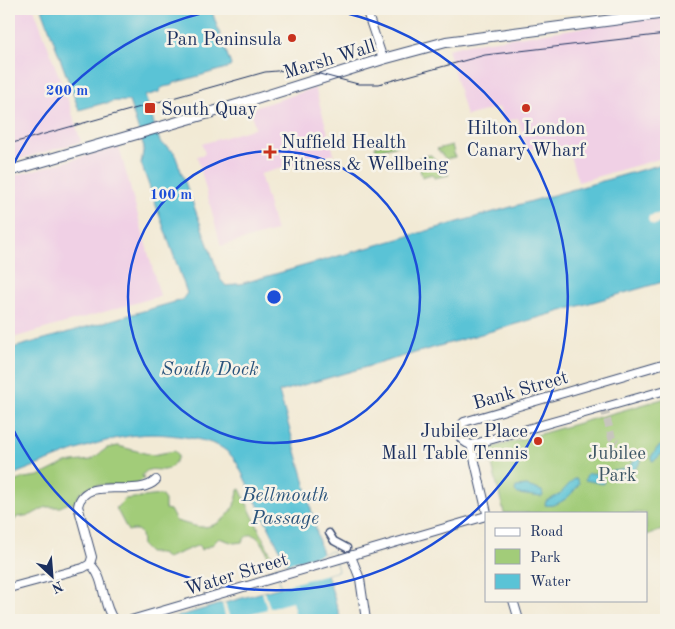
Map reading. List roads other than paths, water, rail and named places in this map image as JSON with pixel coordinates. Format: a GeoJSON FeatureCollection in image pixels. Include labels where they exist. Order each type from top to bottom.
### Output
{"type":"FeatureCollection","features":[{"type":"Feature","properties":{"kind":"street"},"geometry":{"type":"LineString","coordinates":[[366,9],[383,59]]}},
{"type":"Feature","properties":{"kind":"street","name":"Marsh Wall"},"geometry":{"type":"LineString","coordinates":[[9,171],[240,104],[383,59],[446,42],[623,13],[666,13]]}},
{"type":"Feature","properties":{"kind":"street","name":"Bank Street"},"geometry":{"type":"LineString","coordinates":[[471,445],[462,441],[459,437],[459,430],[464,422],[666,363]]}},
{"type":"Feature","properties":{"kind":"street"},"geometry":{"type":"LineString","coordinates":[[487,512],[471,445],[666,390]]}},
{"type":"Feature","properties":{"kind":"street"},"geometry":{"type":"LineString","coordinates":[[9,588],[83,568],[90,564],[92,557],[78,506],[82,497],[95,489],[106,487],[145,488],[156,480]]}},
{"type":"Feature","properties":{"kind":"street","name":"Water Street"},"geometry":{"type":"LineString","coordinates":[[131,620],[335,561],[368,549],[485,515]]}},
{"type":"Feature","properties":{"kind":"street"},"geometry":{"type":"LineString","coordinates":[[329,533],[334,541],[347,548]]}},
{"type":"Feature","properties":{"kind":"street"},"geometry":{"type":"LineString","coordinates":[[350,556],[360,579],[366,620]]}},
{"type":"Feature","properties":{"kind":"street"},"geometry":{"type":"LineString","coordinates":[[90,564],[98,573],[107,607],[114,620]]}},
{"type":"Feature","properties":{"kind":"street"},"geometry":{"type":"LineString","coordinates":[[514,602],[519,620]]}},
{"type":"Feature","properties":{"kind":"water","name":"South Dock"},"geometry":{"type":"Polygon","coordinates":[[[42,9],[211,9],[231,65],[230,67],[174,83],[173,85],[163,87],[159,92],[145,96],[160,142],[174,152],[221,280],[226,286],[240,284],[666,163],[666,281],[279,392],[303,476],[322,554],[332,551],[338,571],[327,574],[341,620],[165,620],[281,587],[276,567],[287,564],[237,463],[228,452],[211,443],[191,438],[144,434],[104,441],[9,476],[9,349],[182,300],[187,293],[141,163],[144,147],[129,101],[113,101],[79,110],[42,9]]]}},
{"type":"Feature","properties":{"kind":"water"},"geometry":{"type":"Polygon","coordinates":[[[666,443],[666,450],[652,461],[651,457],[657,448],[666,443]]]}},
{"type":"Feature","properties":{"kind":"water"},"geometry":{"type":"Polygon","coordinates":[[[640,456],[642,459],[639,464],[628,475],[618,477],[607,474],[608,471],[621,470],[628,467],[640,456]]]}},
{"type":"Feature","properties":{"kind":"water"},"geometry":{"type":"Polygon","coordinates":[[[595,473],[604,480],[603,484],[585,480],[587,474],[595,473]]]}},
{"type":"Feature","properties":{"kind":"water"},"geometry":{"type":"Polygon","coordinates":[[[574,479],[577,479],[579,483],[569,496],[555,504],[545,505],[546,501],[559,495],[574,479]]]}},
{"type":"Feature","properties":{"kind":"water"},"geometry":{"type":"Polygon","coordinates":[[[527,486],[542,491],[543,496],[518,494],[515,491],[516,487],[527,486]]]}},
{"type":"Feature","properties":{"kind":"tunnel"},"geometry":{"type":"LineString","coordinates":[[604,408],[612,438],[617,442]]}},
{"type":"Feature","properties":{"kind":"tram line"},"geometry":{"type":"LineString","coordinates":[[9,144],[265,72],[300,69],[358,84],[379,84],[485,55],[666,34]]}},
{"type":"Feature","properties":{"kind":"place","name":"Pan Peninsula"},"geometry":{"type":"Point","coordinates":[292,38]}},
{"type":"Feature","properties":{"kind":"place","name":"South Quay"},"geometry":{"type":"Point","coordinates":[150,108]}},
{"type":"Feature","properties":{"kind":"place","name":"Hilton London Canary Wharf"},"geometry":{"type":"Point","coordinates":[526,108]}},
{"type":"Feature","properties":{"kind":"place","name":"Nuffield Health Fitness & Wellbeing"},"geometry":{"type":"Point","coordinates":[270,152]}},
{"type":"Feature","properties":{"kind":"place","name":"Jubilee Place Mall Table Tennis"},"geometry":{"type":"Point","coordinates":[538,441]}},
{"type":"Feature","properties":{"kind":"park label","name":"Jubilee Park"},"geometry":{"type":"Point","coordinates":[617,463]}},
{"type":"Feature","properties":{"kind":"water label","name":"Bellmouth Passage"},"geometry":{"type":"Point","coordinates":[285,506]}}]}
